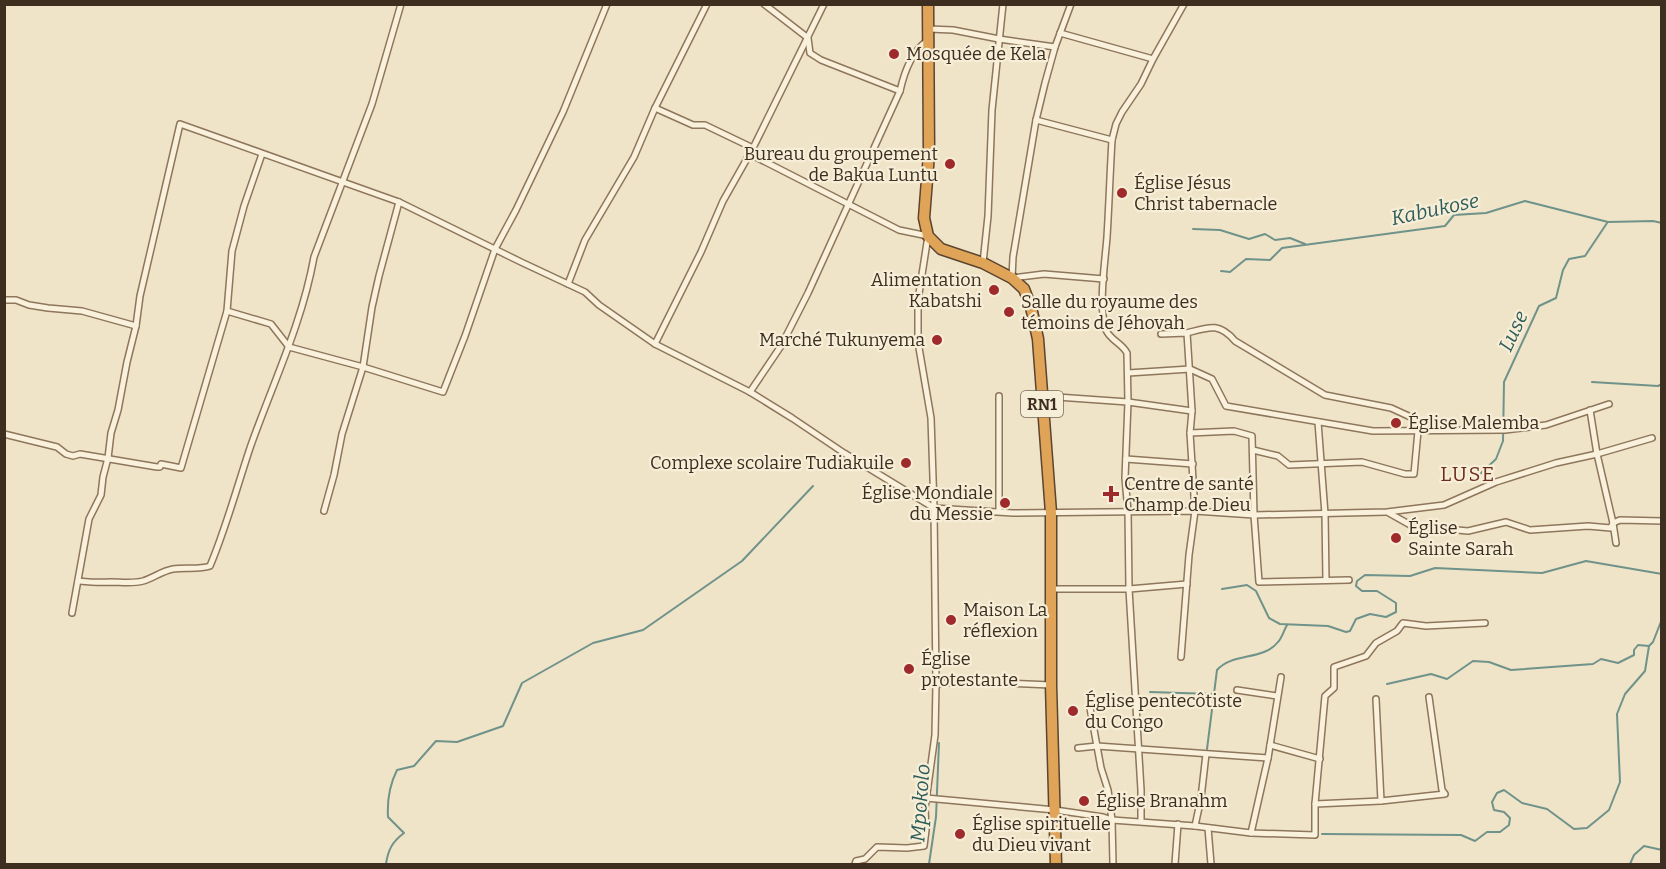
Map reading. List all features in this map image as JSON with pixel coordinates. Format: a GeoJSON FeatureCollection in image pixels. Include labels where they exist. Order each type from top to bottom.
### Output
{"type":"FeatureCollection","features":[{"type":"Feature","properties":{"kind":"highway"},"geometry":{"type":"LineString","coordinates":[[928,4],[929,154],[924,218],[928,236]]}},
{"type":"Feature","properties":{"kind":"highway","name":"RN1"},"geometry":{"type":"LineString","coordinates":[[928,236],[941,249],[983,263],[1012,278],[1024,289],[1038,339],[1052,513],[1051,685],[1056,864]]}},
{"type":"Feature","properties":{"kind":"street"},"geometry":{"type":"LineString","coordinates":[[78,581],[97,584],[129,583],[142,581],[173,569],[210,566],[250,449],[289,347],[310,280],[314,257],[372,104],[401,4]]}},
{"type":"Feature","properties":{"kind":"street"},"geometry":{"type":"LineString","coordinates":[[226,310],[271,324],[289,347],[443,392],[468,329],[495,249],[563,112],[607,4]]}},
{"type":"Feature","properties":{"kind":"street"},"geometry":{"type":"LineString","coordinates":[[568,284],[585,240],[634,157],[655,108],[707,4]]}},
{"type":"Feature","properties":{"kind":"street"},"geometry":{"type":"LineString","coordinates":[[764,4],[808,38],[810,53],[821,60],[900,91]]}},
{"type":"Feature","properties":{"kind":"street"},"geometry":{"type":"LineString","coordinates":[[655,344],[701,252],[723,201],[751,151],[824,4]]}},
{"type":"Feature","properties":{"kind":"street"},"geometry":{"type":"LineString","coordinates":[[983,263],[988,216],[992,110],[1003,4]]}},
{"type":"Feature","properties":{"kind":"street"},"geometry":{"type":"LineString","coordinates":[[1071,4],[1055,47],[1036,120],[1013,257],[1012,278],[1044,274],[1104,279]]}},
{"type":"Feature","properties":{"kind":"street"},"geometry":{"type":"LineString","coordinates":[[1141,821],[1125,478],[1127,353],[1124,346],[1114,341],[1107,333],[1103,320],[1104,279],[1116,124],[1141,84],[1184,4]]}},
{"type":"Feature","properties":{"kind":"street"},"geometry":{"type":"LineString","coordinates":[[750,392],[781,346],[808,293],[900,91],[909,62],[929,34],[953,30],[1055,47]]}},
{"type":"Feature","properties":{"kind":"street"},"geometry":{"type":"LineString","coordinates":[[1060,33],[1153,59]]}},
{"type":"Feature","properties":{"kind":"street"},"geometry":{"type":"LineString","coordinates":[[655,108],[693,125],[705,125],[898,230],[928,236],[918,300],[918,342],[931,418],[934,508],[935,735],[925,808],[926,830],[924,846],[877,848],[865,859],[856,861],[855,864]]}},
{"type":"Feature","properties":{"kind":"street"},"geometry":{"type":"LineString","coordinates":[[1036,120],[1113,140]]}},
{"type":"Feature","properties":{"kind":"street"},"geometry":{"type":"LineString","coordinates":[[72,613],[89,519],[101,495],[111,433],[136,326],[140,296],[180,124],[399,201],[585,292],[599,305],[655,344],[750,392],[934,508],[1013,513],[1195,511],[1254,515],[1388,512],[1444,505],[1496,482],[1556,463],[1652,438]]}},
{"type":"Feature","properties":{"kind":"street"},"geometry":{"type":"LineString","coordinates":[[4,434],[57,447],[73,456],[80,454],[126,463],[157,467],[161,464],[181,468],[226,310],[232,251],[244,206],[262,154]]}},
{"type":"Feature","properties":{"kind":"street"},"geometry":{"type":"LineString","coordinates":[[324,511],[342,434],[363,367],[372,307],[399,201]]}},
{"type":"Feature","properties":{"kind":"street"},"geometry":{"type":"LineString","coordinates":[[4,300],[82,311],[136,326]]}},
{"type":"Feature","properties":{"kind":"street"},"geometry":{"type":"LineString","coordinates":[[1161,334],[1187,333],[1213,327],[1227,331],[1235,341],[1325,395],[1391,408],[1415,418],[1418,431],[1414,474],[1405,474],[1362,462],[1289,465],[1278,456],[1253,450]]}},
{"type":"Feature","properties":{"kind":"street"},"geometry":{"type":"LineString","coordinates":[[1180,657],[1195,511],[1187,333]]}},
{"type":"Feature","properties":{"kind":"street"},"geometry":{"type":"LineString","coordinates":[[1128,373],[1190,369],[1212,379],[1226,406],[1373,431],[1505,430],[1546,425],[1609,404]]}},
{"type":"Feature","properties":{"kind":"street"},"geometry":{"type":"LineString","coordinates":[[999,396],[999,511]]}},
{"type":"Feature","properties":{"kind":"street"},"geometry":{"type":"LineString","coordinates":[[1041,396],[1128,402],[1192,411]]}},
{"type":"Feature","properties":{"kind":"street"},"geometry":{"type":"LineString","coordinates":[[1590,410],[1616,543]]}},
{"type":"Feature","properties":{"kind":"street"},"geometry":{"type":"LineString","coordinates":[[1318,422],[1325,514],[1326,580]]}},
{"type":"Feature","properties":{"kind":"street"},"geometry":{"type":"LineString","coordinates":[[1190,433],[1234,431],[1252,436],[1259,582],[1349,580]]}},
{"type":"Feature","properties":{"kind":"street"},"geometry":{"type":"LineString","coordinates":[[1125,459],[1192,464]]}},
{"type":"Feature","properties":{"kind":"street"},"geometry":{"type":"LineString","coordinates":[[1388,512],[1414,527],[1468,531],[1506,522],[1530,530],[1588,526],[1611,528],[1613,523],[1620,520],[1662,521]]}},
{"type":"Feature","properties":{"kind":"street"},"geometry":{"type":"LineString","coordinates":[[1052,590],[1129,589],[1187,584]]}},
{"type":"Feature","properties":{"kind":"street"},"geometry":{"type":"LineString","coordinates":[[926,798],[1055,810],[1112,820],[1178,824],[1251,833],[1315,835],[1325,696],[1334,688],[1334,667],[1366,656],[1376,643],[1397,631],[1403,623],[1426,626],[1485,623]]}},
{"type":"Feature","properties":{"kind":"street"},"geometry":{"type":"LineString","coordinates":[[1251,833],[1268,758],[1281,677]]}},
{"type":"Feature","properties":{"kind":"street"},"geometry":{"type":"LineString","coordinates":[[936,684],[964,681],[1051,685]]}},
{"type":"Feature","properties":{"kind":"street"},"geometry":{"type":"LineString","coordinates":[[1237,690],[1277,696]]}},
{"type":"Feature","properties":{"kind":"street"},"geometry":{"type":"LineString","coordinates":[[1316,804],[1381,801],[1445,794],[1442,790],[1429,697]]}},
{"type":"Feature","properties":{"kind":"street"},"geometry":{"type":"LineString","coordinates":[[1376,699],[1381,801]]}},
{"type":"Feature","properties":{"kind":"street"},"geometry":{"type":"LineString","coordinates":[[1090,708],[1101,768],[1108,790],[1112,820],[1113,864]]}},
{"type":"Feature","properties":{"kind":"street"},"geometry":{"type":"LineString","coordinates":[[1270,745],[1320,759]]}},
{"type":"Feature","properties":{"kind":"street"},"geometry":{"type":"LineString","coordinates":[[1078,748],[1097,746],[1268,758]]}},
{"type":"Feature","properties":{"kind":"street"},"geometry":{"type":"LineString","coordinates":[[1196,826],[1206,754]]}},
{"type":"Feature","properties":{"kind":"street"},"geometry":{"type":"LineString","coordinates":[[1175,864],[1178,824]]}},
{"type":"Feature","properties":{"kind":"street"},"geometry":{"type":"LineString","coordinates":[[1208,828],[1211,864]]}},
{"type":"Feature","properties":{"kind":"waterway","name":"Kabukose"},"geometry":{"type":"LineString","coordinates":[[1221,271],[1230,272],[1246,259],[1270,260],[1282,248],[1445,226],[1454,215],[1486,213],[1525,201],[1608,222],[1653,221],[1662,223]]}},
{"type":"Feature","properties":{"kind":"waterway","name":"Luse"},"geometry":{"type":"LineString","coordinates":[[1480,474],[1496,459],[1503,441],[1504,382],[1539,306],[1556,298],[1563,270],[1569,259],[1585,256],[1607,223]]}},
{"type":"Feature","properties":{"kind":"waterway"},"geometry":{"type":"LineString","coordinates":[[1193,229],[1220,230],[1249,239],[1265,234],[1275,240],[1290,238],[1305,244]]}},
{"type":"Feature","properties":{"kind":"waterway"},"geometry":{"type":"LineString","coordinates":[[1592,382],[1658,386],[1662,384]]}},
{"type":"Feature","properties":{"kind":"waterway"},"geometry":{"type":"LineString","coordinates":[[386,864],[391,847],[404,833],[388,817],[389,793],[397,770],[414,766],[436,741],[457,742],[503,726],[522,683],[593,643],[643,630],[742,561],[813,486]]}},
{"type":"Feature","properties":{"kind":"waterway"},"geometry":{"type":"LineString","coordinates":[[1222,589],[1247,585],[1256,591],[1269,618],[1280,624],[1328,626],[1346,632],[1350,631],[1356,619],[1370,614],[1386,617],[1396,612],[1396,603],[1377,591],[1362,591],[1356,586],[1357,581],[1365,575],[1410,576],[1435,568],[1542,573],[1586,561],[1662,574]]}},
{"type":"Feature","properties":{"kind":"waterway"},"geometry":{"type":"LineString","coordinates":[[1387,684],[1431,674],[1447,679],[1473,661],[1489,662],[1511,670],[1593,664],[1601,659],[1618,663],[1634,655],[1634,650],[1638,645],[1649,646],[1653,642],[1662,619]]}},
{"type":"Feature","properties":{"kind":"waterway"},"geometry":{"type":"LineString","coordinates":[[1207,749],[1217,670],[1231,661],[1272,648],[1287,625]]}},
{"type":"Feature","properties":{"kind":"waterway"},"geometry":{"type":"LineString","coordinates":[[1322,834],[1461,835],[1475,841],[1487,832],[1500,832],[1509,825],[1510,818],[1504,812],[1494,810],[1492,802],[1497,793],[1504,790],[1522,803],[1547,809],[1574,829],[1587,828],[1609,810],[1620,782],[1617,714],[1625,694],[1645,671],[1649,646]]}},
{"type":"Feature","properties":{"kind":"waterway"},"geometry":{"type":"LineString","coordinates":[[1150,692],[1213,694]]}},
{"type":"Feature","properties":{"kind":"waterway","name":"Mpokolo"},"geometry":{"type":"LineString","coordinates":[[929,864],[936,817],[939,743]]}},
{"type":"Feature","properties":{"kind":"waterway"},"geometry":{"type":"LineString","coordinates":[[1630,864],[1634,855],[1644,846],[1662,850]]}},
{"type":"Feature","properties":{"kind":"place","name":"Mosquée de Kela"},"geometry":{"type":"Point","coordinates":[894,54]}},
{"type":"Feature","properties":{"kind":"place","name":"Bureau du groupement de Bakua Luntu"},"geometry":{"type":"Point","coordinates":[950,164]}},
{"type":"Feature","properties":{"kind":"place","name":"Église Jésus Christ tabernacle"},"geometry":{"type":"Point","coordinates":[1122,193]}},
{"type":"Feature","properties":{"kind":"place","name":"Alimentation Kabatshi"},"geometry":{"type":"Point","coordinates":[994,290]}},
{"type":"Feature","properties":{"kind":"place","name":"Salle du royaume des témoins de Jéhovah"},"geometry":{"type":"Point","coordinates":[1009,312]}},
{"type":"Feature","properties":{"kind":"place","name":"Marché Tukunyema"},"geometry":{"type":"Point","coordinates":[937,340]}},
{"type":"Feature","properties":{"kind":"place","name":"Église Malemba"},"geometry":{"type":"Point","coordinates":[1396,423]}},
{"type":"Feature","properties":{"kind":"place","name":"Complexe scolaire Tudiakuile"},"geometry":{"type":"Point","coordinates":[906,463]}},
{"type":"Feature","properties":{"kind":"place","name":"Centre de santé Champ de Dieu"},"geometry":{"type":"Point","coordinates":[1111,494]}},
{"type":"Feature","properties":{"kind":"place","name":"Église Mondiale du Messie"},"geometry":{"type":"Point","coordinates":[1005,503]}},
{"type":"Feature","properties":{"kind":"place","name":"Église Sainte Sarah"},"geometry":{"type":"Point","coordinates":[1396,538]}},
{"type":"Feature","properties":{"kind":"place","name":"Maison La réflexion"},"geometry":{"type":"Point","coordinates":[951,620]}},
{"type":"Feature","properties":{"kind":"place","name":"Église protestante"},"geometry":{"type":"Point","coordinates":[909,669]}},
{"type":"Feature","properties":{"kind":"place","name":"Église pentecôtiste du Congo"},"geometry":{"type":"Point","coordinates":[1073,711]}},
{"type":"Feature","properties":{"kind":"place","name":"Église Branahm"},"geometry":{"type":"Point","coordinates":[1084,801]}},
{"type":"Feature","properties":{"kind":"place","name":"Église spirituelle du Dieu vivant"},"geometry":{"type":"Point","coordinates":[960,834]}},
{"type":"Feature","properties":{"kind":"district","name":"LUSE"},"geometry":{"type":"Point","coordinates":[1468,474]}}]}
